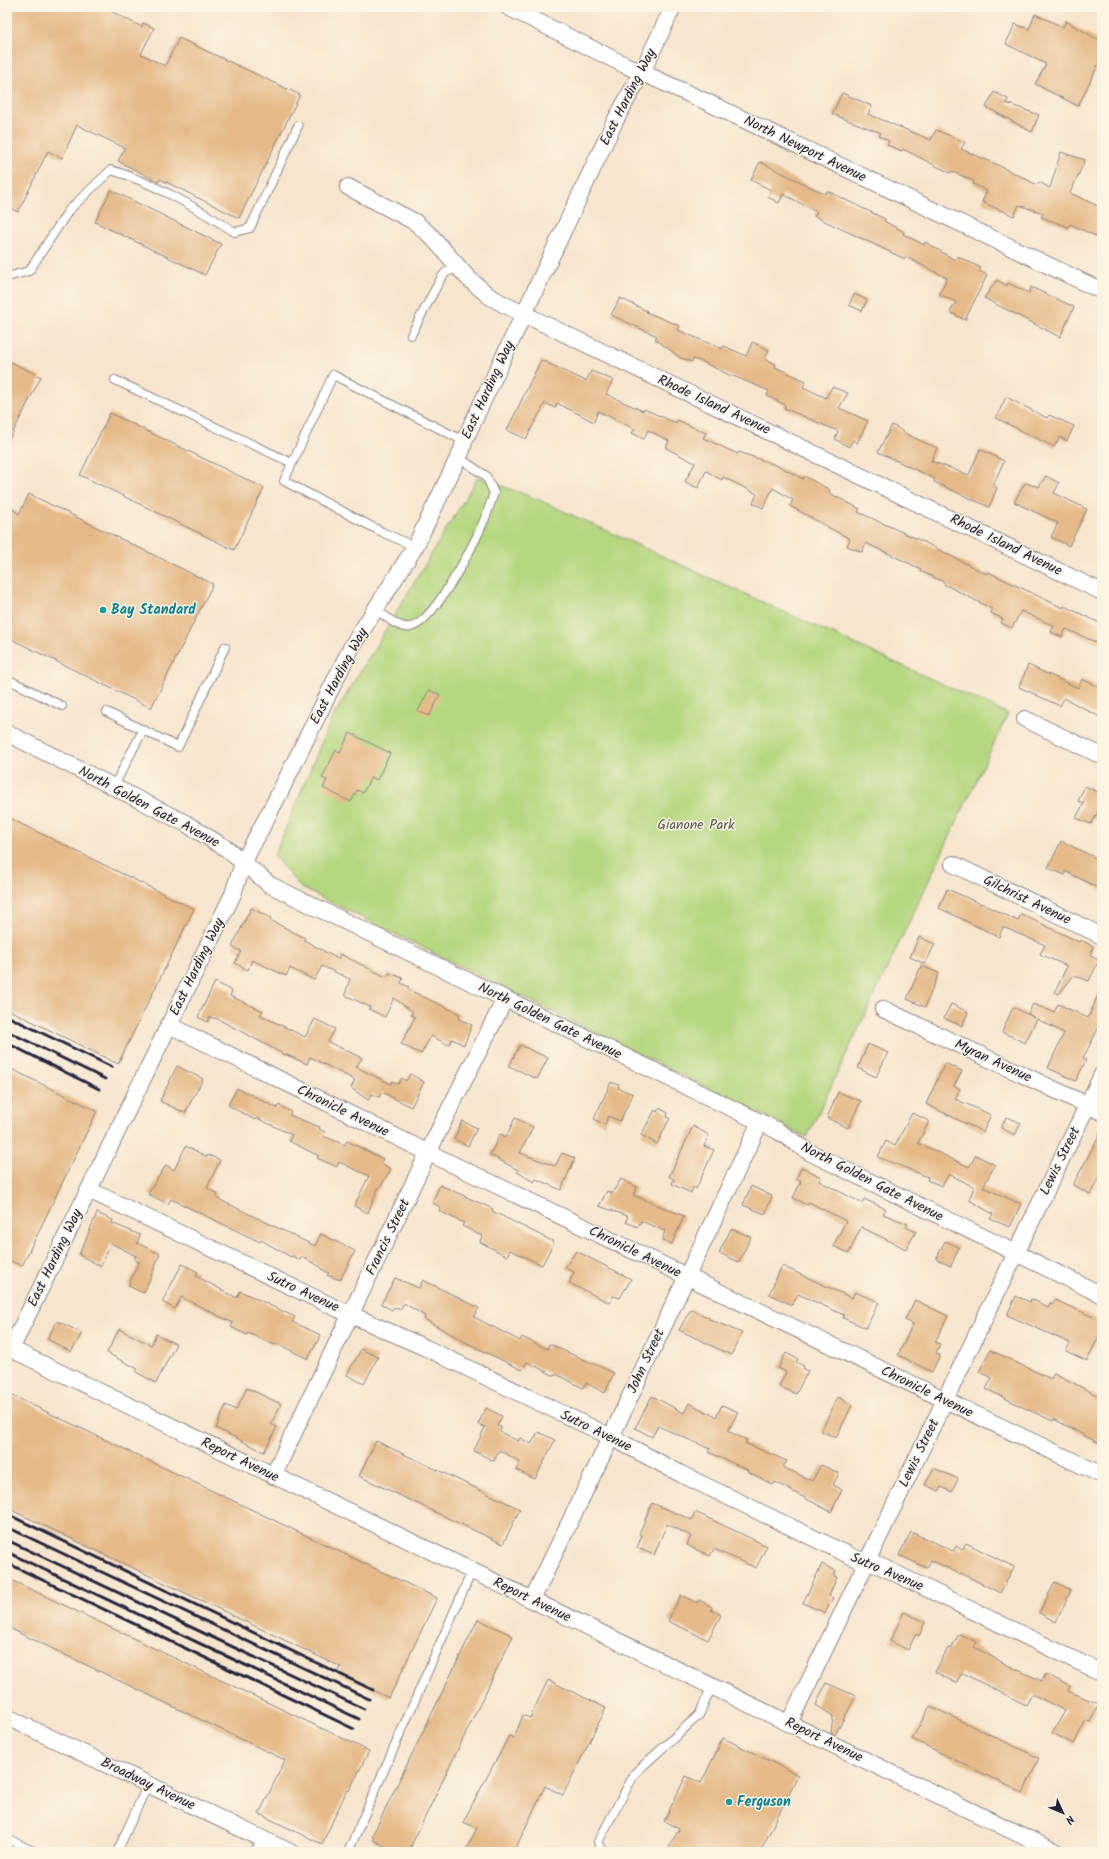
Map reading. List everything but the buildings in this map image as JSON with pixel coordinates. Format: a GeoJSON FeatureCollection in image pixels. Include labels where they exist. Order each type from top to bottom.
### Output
{"type":"FeatureCollection","features":[{"type":"Feature","properties":{"kind":"street","name":"North Newport Avenue"},"geometry":{"type":"LineString","coordinates":[[508,7],[1102,291]]}},
{"type":"Feature","properties":{"kind":"street","name":"East Harding Way"},"geometry":{"type":"LineString","coordinates":[[9,1348],[89,1190],[233,894],[243,863],[280,794],[352,646],[415,547],[615,121],[642,72],[673,7]]}},
{"type":"Feature","properties":{"kind":"street","name":"Rhode Island Avenue"},"geometry":{"type":"LineString","coordinates":[[348,187],[415,222],[432,237],[458,267],[490,296],[523,315],[1102,592]]}},
{"type":"Feature","properties":{"kind":"street"},"geometry":{"type":"LineString","coordinates":[[1024,719],[1102,756]]}},
{"type":"Feature","properties":{"kind":"street","name":"North Golden Gate Avenue"},"geometry":{"type":"LineString","coordinates":[[7,733],[185,823],[227,849],[270,885],[760,1122],[778,1131],[809,1152],[1102,1295]]}},
{"type":"Feature","properties":{"kind":"street","name":"Gilchrist Avenue"},"geometry":{"type":"LineString","coordinates":[[953,864],[1102,936]]}},
{"type":"Feature","properties":{"kind":"street","name":"Francis Street"},"geometry":{"type":"LineString","coordinates":[[273,1476],[429,1152],[505,999]]}},
{"type":"Feature","properties":{"kind":"street","name":"Myran Avenue"},"geometry":{"type":"LineString","coordinates":[[883,1009],[1095,1109]]}},
{"type":"Feature","properties":{"kind":"street","name":"Chronicle Avenue"},"geometry":{"type":"LineString","coordinates":[[169,1025],[686,1276],[1102,1475]]}},
{"type":"Feature","properties":{"kind":"street","name":"Lewis Street"},"geometry":{"type":"LineString","coordinates":[[789,1723],[1015,1252],[1095,1109],[1102,1075]]}},
{"type":"Feature","properties":{"kind":"street","name":"John Street"},"geometry":{"type":"LineString","coordinates":[[532,1600],[760,1122]]}},
{"type":"Feature","properties":{"kind":"street","name":"Sutro Avenue"},"geometry":{"type":"LineString","coordinates":[[89,1190],[351,1315],[426,1348],[611,1437],[695,1480],[857,1559],[880,1566],[1102,1673]]}},
{"type":"Feature","properties":{"kind":"street","name":"Report Avenue"},"geometry":{"type":"LineString","coordinates":[[9,1348],[1056,1852]]}},
{"type":"Feature","properties":{"kind":"street","name":"Broadway Avenue"},"geometry":{"type":"LineString","coordinates":[[7,1716],[148,1784],[258,1845],[290,1852]]}},
{"type":"Feature","properties":{"kind":"lane"},"geometry":{"type":"LineString","coordinates":[[7,278],[29,271],[69,210],[111,170],[133,177],[203,212],[235,232],[250,228],[298,126]]}},
{"type":"Feature","properties":{"kind":"lane"},"geometry":{"type":"LineString","coordinates":[[411,335],[441,278],[445,273],[458,267]]}},
{"type":"Feature","properties":{"kind":"lane"},"geometry":{"type":"LineString","coordinates":[[415,547],[382,532],[284,481],[292,463],[333,375],[464,441]]}},
{"type":"Feature","properties":{"kind":"lane"},"geometry":{"type":"LineString","coordinates":[[115,380],[292,463]]}},
{"type":"Feature","properties":{"kind":"lane"},"geometry":{"type":"LineString","coordinates":[[375,609],[399,626],[410,627],[421,621],[435,608],[458,573],[483,524],[494,493],[486,476],[458,457]]}},
{"type":"Feature","properties":{"kind":"lane"},"geometry":{"type":"LineString","coordinates":[[107,712],[178,746],[225,647]]}},
{"type":"Feature","properties":{"kind":"lane"},"geometry":{"type":"LineString","coordinates":[[7,679],[62,706]]}},
{"type":"Feature","properties":{"kind":"lane"},"geometry":{"type":"LineString","coordinates":[[114,786],[143,730]]}},
{"type":"Feature","properties":{"kind":"lane"},"geometry":{"type":"LineString","coordinates":[[348,1852],[472,1571]]}},
{"type":"Feature","properties":{"kind":"lane"},"geometry":{"type":"LineString","coordinates":[[604,1852],[598,1842],[635,1773],[699,1715],[712,1686]]}},
{"type":"Feature","properties":{"kind":"lane"},"geometry":{"type":"LineString","coordinates":[[117,1852],[148,1784]]}},
{"type":"Feature","properties":{"kind":"lane"},"geometry":{"type":"LineString","coordinates":[[7,1839],[35,1852]]}},
{"type":"Feature","properties":{"kind":"green space","name":"Gianone Park"},"geometry":{"type":"Polygon","coordinates":[[[478,477],[537,499],[1008,714],[807,1137],[300,887],[274,856],[331,720],[478,477]]]}},
{"type":"Feature","properties":{"kind":"railway"},"geometry":{"type":"LineString","coordinates":[[7,1016],[112,1067]]}},
{"type":"Feature","properties":{"kind":"railway"},"geometry":{"type":"LineString","coordinates":[[7,1031],[105,1079]]}},
{"type":"Feature","properties":{"kind":"railway"},"geometry":{"type":"LineString","coordinates":[[7,1043],[99,1089]]}},
{"type":"Feature","properties":{"kind":"railway"},"geometry":{"type":"LineString","coordinates":[[7,1514],[373,1690]]}},
{"type":"Feature","properties":{"kind":"railway"},"geometry":{"type":"LineString","coordinates":[[7,1527],[369,1699]]}},
{"type":"Feature","properties":{"kind":"railway"},"geometry":{"type":"LineString","coordinates":[[7,1540],[364,1709]]}},
{"type":"Feature","properties":{"kind":"railway"},"geometry":{"type":"LineString","coordinates":[[7,1552],[359,1719]]}},
{"type":"Feature","properties":{"kind":"railway"},"geometry":{"type":"LineString","coordinates":[[7,1563],[354,1729]]}},
{"type":"Feature","properties":{"kind":"place","name":"Bay Standard"},"geometry":{"type":"Point","coordinates":[103,610]}},
{"type":"Feature","properties":{"kind":"place","name":"Ferguson"},"geometry":{"type":"Point","coordinates":[729,1802]}}]}
